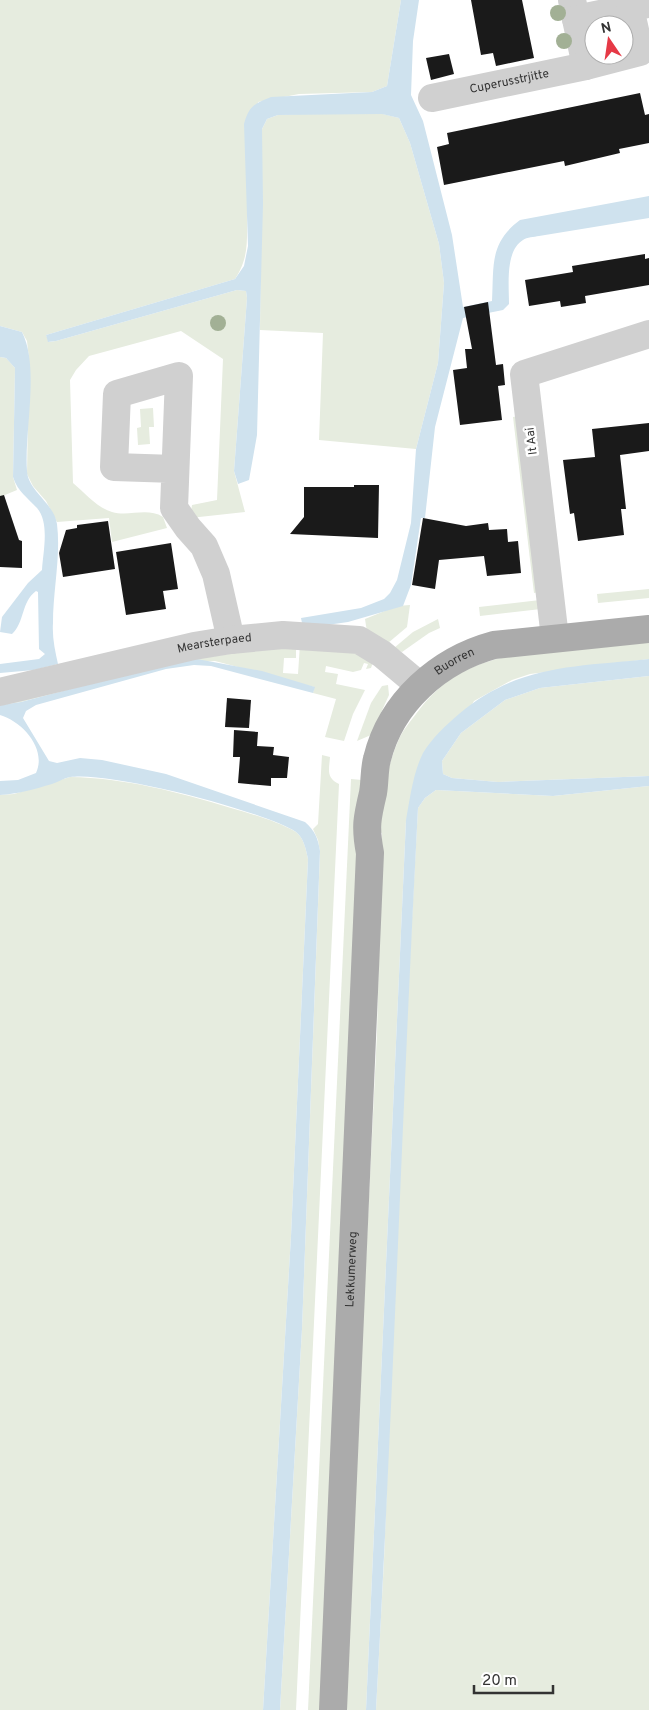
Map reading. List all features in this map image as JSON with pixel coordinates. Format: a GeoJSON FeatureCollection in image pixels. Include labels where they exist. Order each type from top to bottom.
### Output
{"type":"FeatureCollection","features":[{"type":"Feature","properties":{"kind":"main road","name":"Buorren"},"geometry":{"type":"LineString","coordinates":[[366,828],[367,810],[382,744],[396,714],[419,685],[449,663],[471,651],[494,645],[649,629]]}},
{"type":"Feature","properties":{"kind":"main road","name":"Lekkumerweg"},"geometry":{"type":"LineString","coordinates":[[333,1710],[370,853],[366,828]]}},
{"type":"Feature","properties":{"kind":"street","name":"Cuperusstrjitte"},"geometry":{"type":"LineString","coordinates":[[432,98],[586,66],[640,52],[640,6],[574,10],[586,66]]}},
{"type":"Feature","properties":{"kind":"street","name":"It Aai"},"geometry":{"type":"LineString","coordinates":[[555,638],[524,374],[649,334]]}},
{"type":"Feature","properties":{"kind":"street"},"geometry":{"type":"LineString","coordinates":[[175,469],[174,508],[204,546],[216,574],[231,640]]}},
{"type":"Feature","properties":{"kind":"street","name":"Mearsterpaed"},"geometry":{"type":"LineString","coordinates":[[0,692],[231,640],[283,635],[359,640],[382,654],[419,685]]}},
{"type":"Feature","properties":{"kind":"shaded area"},"geometry":{"type":"Polygon","coordinates":[[[0,0],[401,0],[387,86],[372,92],[299,94],[258,102],[247,215],[246,252],[244,261],[235,279],[46,335],[49,342],[56,341],[237,290],[246,291],[234,471],[245,512],[190,518],[192,505],[217,500],[223,359],[181,331],[89,356],[76,370],[70,380],[73,483],[106,510],[118,513],[144,512],[157,514],[163,517],[167,528],[112,542],[109,518],[57,522],[46,501],[33,486],[27,474],[29,359],[27,341],[22,332],[0,326],[0,0]]]}},
{"type":"Feature","properties":{"kind":"shaded area"},"geometry":{"type":"Polygon","coordinates":[[[316,113],[383,114],[399,118],[410,143],[439,244],[444,283],[438,363],[416,449],[319,440],[323,333],[260,330],[262,129],[267,119],[278,115],[316,113]]]}},
{"type":"Feature","properties":{"kind":"shaded area"},"geometry":{"type":"Polygon","coordinates":[[[0,357],[6,358],[15,368],[13,477],[17,490],[0,497],[0,357]]]}},
{"type":"Feature","properties":{"kind":"shaded area"},"geometry":{"type":"Polygon","coordinates":[[[153,408],[154,427],[149,427],[150,444],[138,445],[137,428],[141,427],[140,409],[153,408]]]}},
{"type":"Feature","properties":{"kind":"shaded area"},"geometry":{"type":"Polygon","coordinates":[[[519,416],[540,592],[534,593],[513,417],[519,416]]]}},
{"type":"Feature","properties":{"kind":"shaded area"},"geometry":{"type":"Polygon","coordinates":[[[649,589],[649,598],[598,603],[597,594],[649,589]]]}},
{"type":"Feature","properties":{"kind":"shaded area"},"geometry":{"type":"Polygon","coordinates":[[[540,600],[541,609],[480,616],[479,607],[540,600]]]}},
{"type":"Feature","properties":{"kind":"shaded area"},"geometry":{"type":"Polygon","coordinates":[[[410,605],[407,627],[388,643],[367,632],[365,619],[397,606],[410,605]]]}},
{"type":"Feature","properties":{"kind":"shaded area"},"geometry":{"type":"Polygon","coordinates":[[[438,619],[440,628],[429,633],[402,652],[394,648],[413,632],[438,619]]]}},
{"type":"Feature","properties":{"kind":"shaded area"},"geometry":{"type":"Polygon","coordinates":[[[649,640],[649,659],[530,674],[512,680],[474,701],[406,820],[366,1710],[344,1710],[377,1033],[382,833],[376,831],[391,761],[401,736],[416,714],[446,682],[463,672],[499,658],[519,654],[649,640]]]}},
{"type":"Feature","properties":{"kind":"shaded area"},"geometry":{"type":"Polygon","coordinates":[[[296,644],[296,658],[284,658],[283,673],[298,674],[300,644],[353,649],[373,662],[371,668],[366,669],[368,664],[364,663],[361,670],[353,672],[326,666],[325,672],[338,674],[336,684],[365,690],[353,714],[344,741],[325,737],[336,699],[313,693],[314,687],[215,661],[165,664],[21,702],[0,705],[114,671],[296,644]]]}},
{"type":"Feature","properties":{"kind":"shaded area"},"geometry":{"type":"Polygon","coordinates":[[[649,676],[649,776],[498,782],[452,778],[443,774],[442,761],[461,733],[505,700],[540,688],[649,676]]]}},
{"type":"Feature","properties":{"kind":"shaded area"},"geometry":{"type":"Polygon","coordinates":[[[388,685],[389,695],[371,735],[357,741],[371,703],[382,686],[388,685]]]}},
{"type":"Feature","properties":{"kind":"shaded area"},"geometry":{"type":"Polygon","coordinates":[[[322,755],[330,757],[330,776],[339,784],[296,1710],[280,1710],[302,1329],[320,852],[318,840],[313,829],[318,824],[322,755]]]}},
{"type":"Feature","properties":{"kind":"shaded area"},"geometry":{"type":"Polygon","coordinates":[[[70,777],[111,780],[151,787],[264,818],[296,832],[301,837],[308,859],[291,1236],[263,1710],[0,1710],[0,795],[14,794],[70,777]]]}},
{"type":"Feature","properties":{"kind":"shaded area"},"geometry":{"type":"Polygon","coordinates":[[[351,779],[362,780],[322,1710],[308,1710],[351,779]]]}},
{"type":"Feature","properties":{"kind":"shaded area"},"geometry":{"type":"Polygon","coordinates":[[[649,786],[649,1710],[376,1710],[384,1560],[401,1120],[418,808],[425,798],[436,790],[553,796],[649,786]]]}},
{"type":"Feature","properties":{"kind":"water"},"geometry":{"type":"Polygon","coordinates":[[[401,0],[419,0],[413,41],[411,95],[423,121],[452,235],[463,307],[492,301],[495,256],[498,247],[503,237],[520,220],[649,196],[649,218],[529,238],[517,245],[513,252],[509,269],[509,304],[503,310],[463,318],[435,427],[425,518],[421,518],[411,585],[403,606],[348,622],[327,625],[302,623],[301,618],[361,608],[384,599],[390,593],[397,580],[411,523],[416,449],[438,363],[444,283],[439,244],[410,143],[399,118],[382,114],[278,115],[267,119],[262,129],[263,204],[257,435],[249,480],[238,484],[234,471],[246,291],[237,290],[56,341],[48,342],[46,335],[235,279],[244,266],[248,246],[244,124],[250,109],[271,97],[372,92],[387,86],[401,0]]]}},
{"type":"Feature","properties":{"kind":"water"},"geometry":{"type":"Polygon","coordinates":[[[0,326],[22,332],[30,363],[27,471],[28,478],[51,510],[57,524],[58,548],[53,628],[58,664],[34,670],[0,673],[0,664],[39,659],[45,654],[39,649],[38,592],[36,591],[25,606],[19,624],[12,634],[0,632],[2,617],[28,583],[42,570],[45,529],[41,514],[20,490],[13,477],[15,368],[6,358],[0,357],[0,326]]]}},
{"type":"Feature","properties":{"kind":"water"},"geometry":{"type":"Polygon","coordinates":[[[197,659],[262,671],[315,687],[313,693],[211,666],[194,665],[166,669],[36,705],[26,711],[23,718],[49,761],[57,763],[80,758],[102,760],[166,774],[305,822],[316,835],[318,842],[320,851],[302,1329],[280,1710],[263,1710],[291,1236],[308,859],[303,841],[296,832],[252,813],[185,794],[117,780],[70,777],[33,789],[0,795],[0,781],[18,780],[36,773],[39,764],[36,746],[31,738],[17,724],[0,715],[0,705],[21,702],[165,664],[197,659]]]}},
{"type":"Feature","properties":{"kind":"water"},"geometry":{"type":"Polygon","coordinates":[[[649,659],[649,676],[540,688],[505,700],[461,733],[442,761],[443,774],[452,778],[498,782],[649,776],[649,786],[553,796],[436,790],[425,798],[418,808],[376,1710],[366,1710],[406,820],[414,777],[423,753],[440,732],[459,714],[503,685],[549,671],[649,659]]]}},
{"type":"Feature","properties":{"kind":"building"},"geometry":{"type":"Polygon","coordinates":[[[471,0],[522,0],[534,58],[496,66],[493,53],[481,55],[471,0]]]}},
{"type":"Feature","properties":{"kind":"building"},"geometry":{"type":"Polygon","coordinates":[[[449,54],[454,74],[431,80],[426,58],[449,54]]]}},
{"type":"Feature","properties":{"kind":"building"},"geometry":{"type":"Polygon","coordinates":[[[640,93],[645,115],[649,114],[649,143],[619,149],[620,153],[565,166],[564,161],[444,185],[437,147],[449,144],[447,133],[640,93]]]}},
{"type":"Feature","properties":{"kind":"building"},"geometry":{"type":"Polygon","coordinates":[[[645,254],[645,259],[649,258],[649,285],[585,296],[586,303],[561,307],[560,301],[529,306],[525,280],[573,272],[572,266],[645,254]]]}},
{"type":"Feature","properties":{"kind":"building"},"geometry":{"type":"Polygon","coordinates":[[[488,302],[496,365],[503,364],[505,385],[498,386],[502,420],[460,425],[453,370],[467,368],[465,349],[472,349],[464,307],[488,302]]]}},
{"type":"Feature","properties":{"kind":"building"},"geometry":{"type":"Polygon","coordinates":[[[649,423],[649,451],[620,455],[626,509],[621,509],[624,535],[578,541],[574,513],[570,514],[563,460],[595,457],[592,429],[649,423]]]}},
{"type":"Feature","properties":{"kind":"building"},"geometry":{"type":"Polygon","coordinates":[[[354,485],[379,485],[378,538],[290,534],[304,517],[304,487],[354,487],[354,485]]]}},
{"type":"Feature","properties":{"kind":"building"},"geometry":{"type":"Polygon","coordinates":[[[4,495],[19,540],[22,541],[22,568],[0,567],[0,496],[4,495]]]}},
{"type":"Feature","properties":{"kind":"building"},"geometry":{"type":"Polygon","coordinates":[[[423,518],[466,526],[488,523],[489,530],[507,529],[508,542],[518,541],[521,573],[487,576],[484,556],[439,560],[435,589],[412,585],[423,518]]]}},
{"type":"Feature","properties":{"kind":"building"},"geometry":{"type":"Polygon","coordinates":[[[108,521],[115,569],[63,577],[59,553],[66,530],[77,528],[77,525],[108,521]]]}},
{"type":"Feature","properties":{"kind":"building"},"geometry":{"type":"Polygon","coordinates":[[[171,543],[178,589],[163,591],[166,609],[126,615],[116,552],[171,543]]]}},
{"type":"Feature","properties":{"kind":"building"},"geometry":{"type":"Polygon","coordinates":[[[227,698],[251,700],[249,728],[225,727],[227,698]]]}},
{"type":"Feature","properties":{"kind":"building"},"geometry":{"type":"Polygon","coordinates":[[[234,730],[258,732],[257,746],[274,747],[273,755],[289,757],[287,778],[271,778],[271,786],[238,783],[240,757],[233,757],[234,730]]]}}]}
